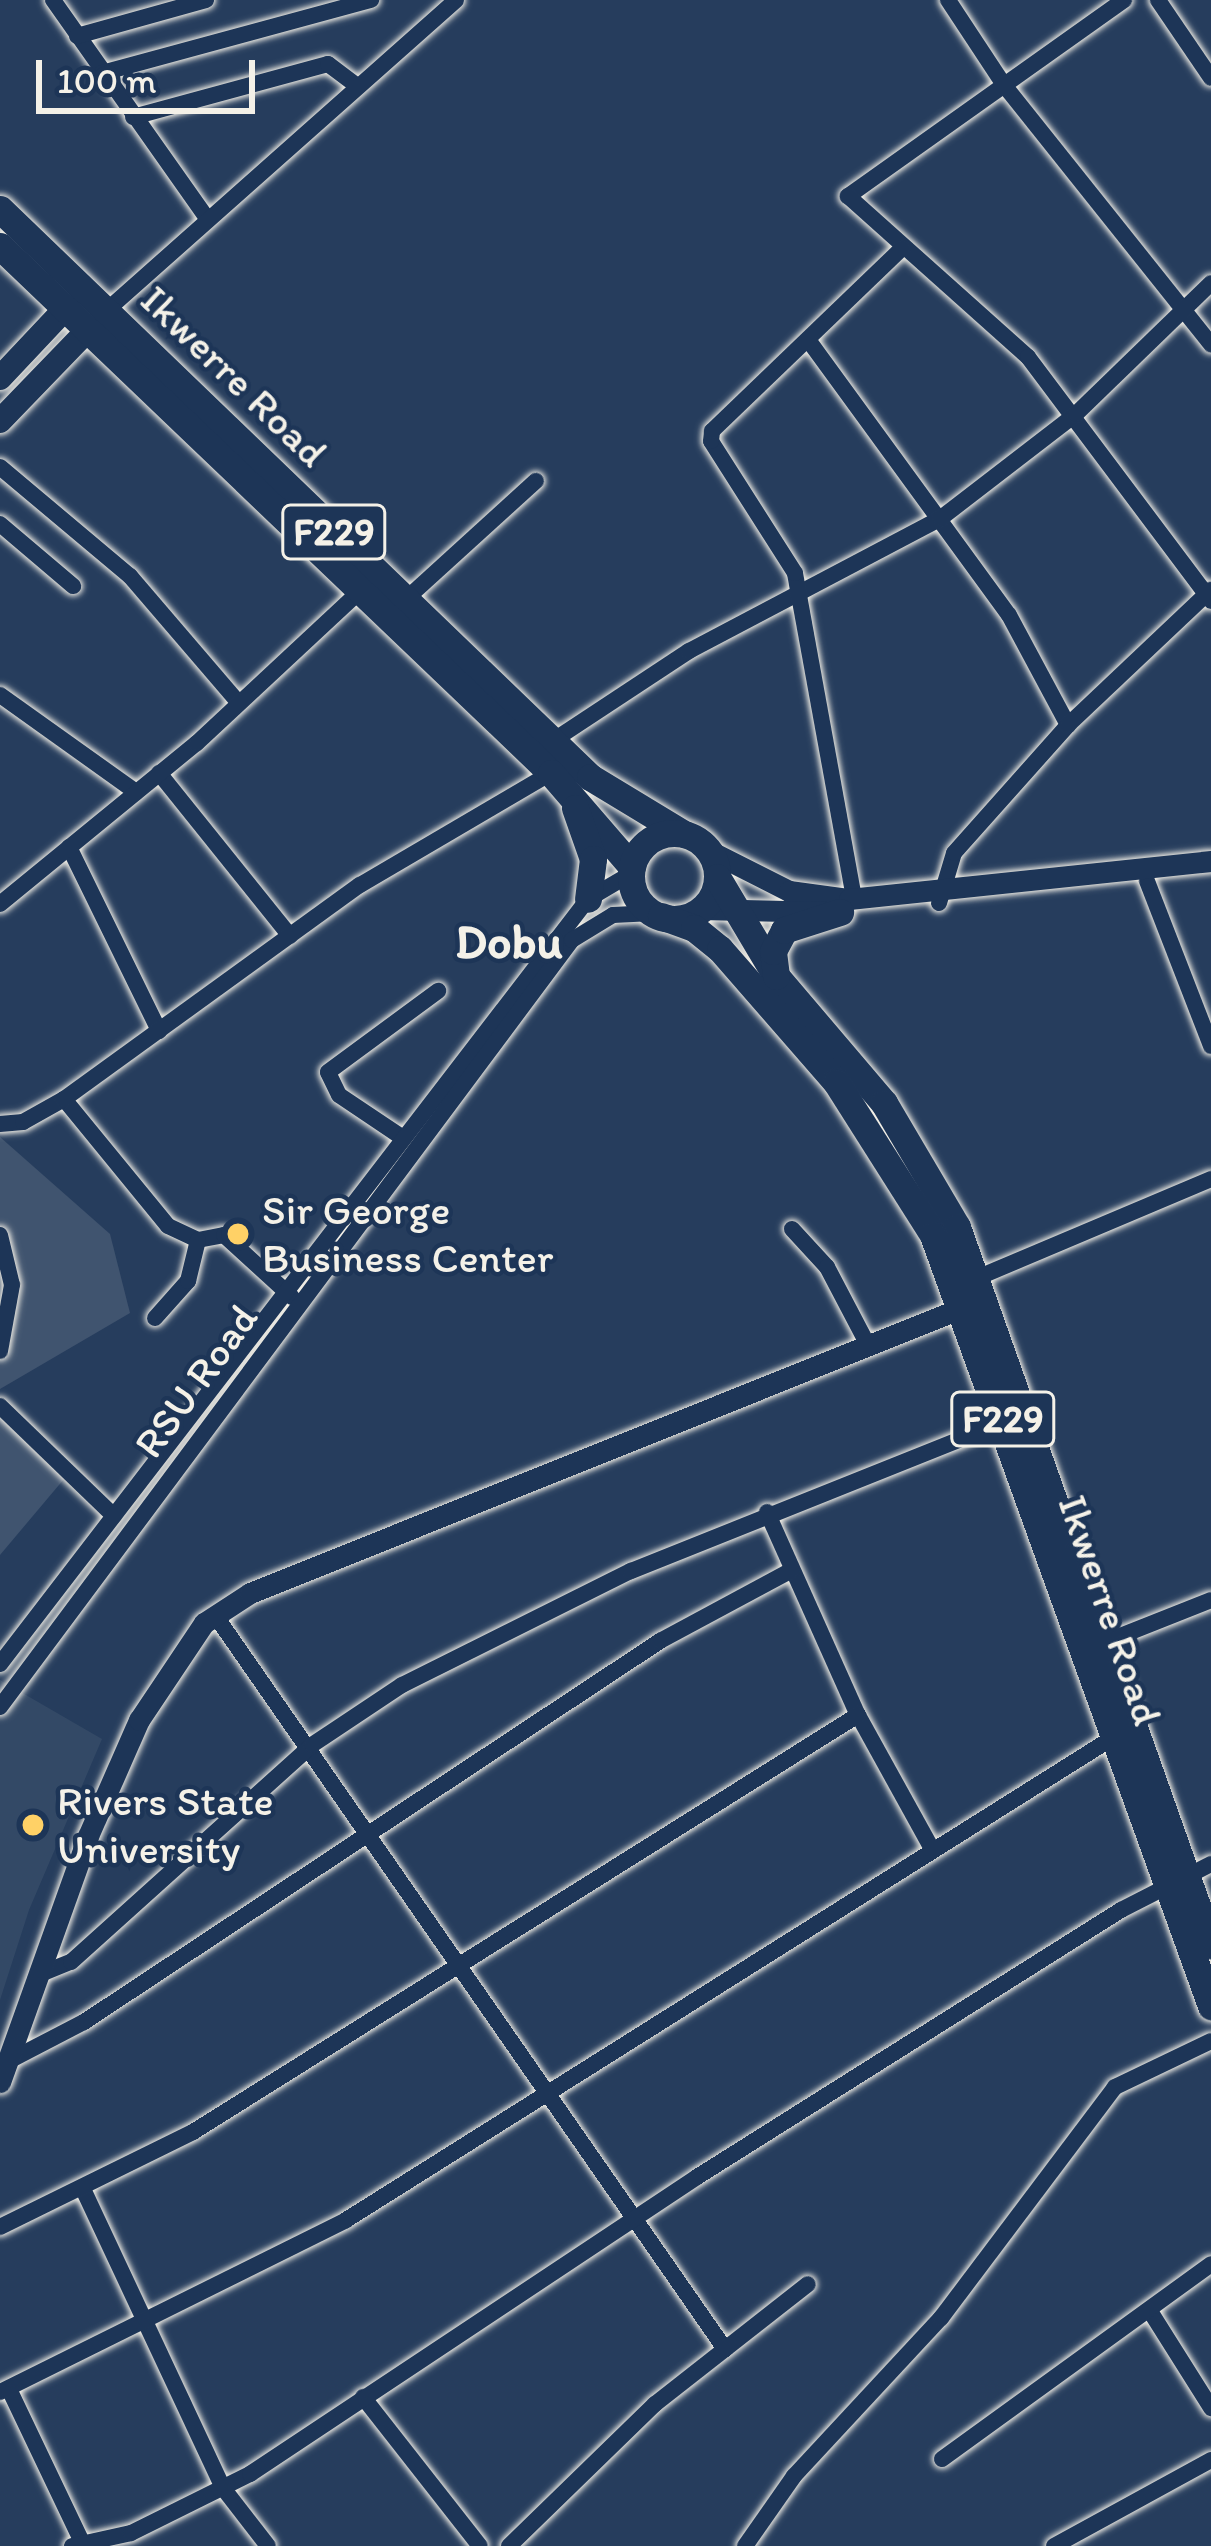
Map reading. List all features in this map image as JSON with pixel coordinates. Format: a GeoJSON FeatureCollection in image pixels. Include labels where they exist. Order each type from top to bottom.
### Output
{"type":"FeatureCollection","features":[{"type":"Feature","properties":{"kind":"main road","name":"Ikwerre Road"},"geometry":{"type":"LineString","coordinates":[[0,209],[551,742],[619,799],[684,834]]}},
{"type":"Feature","properties":{"kind":"main road","name":"Ikwerre Road"},"geometry":{"type":"LineString","coordinates":[[0,246],[85,333],[556,778],[632,870]]}},
{"type":"Feature","properties":{"kind":"main road"},"geometry":{"type":"LineString","coordinates":[[0,378],[64,310]]}},
{"type":"Feature","properties":{"kind":"main road"},"geometry":{"type":"LineString","coordinates":[[0,422],[85,333]]}},
{"type":"Feature","properties":{"kind":"main road"},"geometry":{"type":"LineString","coordinates":[[556,778],[593,859],[587,899]]}},
{"type":"Feature","properties":{"kind":"main road"},"geometry":{"type":"LineString","coordinates":[[632,870],[645,844],[684,834]]}},
{"type":"Feature","properties":{"kind":"main road","name":"F229"},"geometry":{"type":"LineString","coordinates":[[684,834],[709,850],[717,878]]}},
{"type":"Feature","properties":{"kind":"main road","name":"F229"},"geometry":{"type":"LineString","coordinates":[[632,870],[635,893],[657,915]]}},
{"type":"Feature","properties":{"kind":"main road","name":"Ikwerre Road"},"geometry":{"type":"LineString","coordinates":[[717,878],[776,976],[884,1103],[979,1277],[1100,1645],[1211,2006]]}},
{"type":"Feature","properties":{"kind":"main road"},"geometry":{"type":"LineString","coordinates":[[657,915],[701,909],[717,878]]}},
{"type":"Feature","properties":{"kind":"main road"},"geometry":{"type":"LineString","coordinates":[[776,976],[773,951],[784,931],[847,905]]}},
{"type":"Feature","properties":{"kind":"main road","name":"Ikwerre Road"},"geometry":{"type":"LineString","coordinates":[[657,915],[720,949],[836,1082],[904,1180],[964,1307],[1109,1740],[1175,1884],[1211,1946]]}},
{"type":"Feature","properties":{"kind":"street"},"geometry":{"type":"LineString","coordinates":[[53,0],[207,218]]}},
{"type":"Feature","properties":{"kind":"street"},"geometry":{"type":"LineString","coordinates":[[76,36],[206,0]]}},
{"type":"Feature","properties":{"kind":"street"},"geometry":{"type":"LineString","coordinates":[[102,73],[371,0]]}},
{"type":"Feature","properties":{"kind":"street"},"geometry":{"type":"LineString","coordinates":[[106,311],[456,0]]}},
{"type":"Feature","properties":{"kind":"street"},"geometry":{"type":"LineString","coordinates":[[948,0],[1004,85],[1211,344]]}},
{"type":"Feature","properties":{"kind":"street"},"geometry":{"type":"LineString","coordinates":[[939,897],[954,853],[1068,725],[1210,596],[1076,414],[1004,334],[850,202],[851,188],[1124,0]]}},
{"type":"Feature","properties":{"kind":"street"},"geometry":{"type":"LineString","coordinates":[[1158,0],[1208,68]]}},
{"type":"Feature","properties":{"kind":"street"},"geometry":{"type":"LineString","coordinates":[[133,117],[328,64],[356,86]]}},
{"type":"Feature","properties":{"kind":"street"},"geometry":{"type":"LineString","coordinates":[[847,905],[800,593],[786,551],[711,441],[712,430],[902,248]]}},
{"type":"Feature","properties":{"kind":"street"},"geometry":{"type":"LineString","coordinates":[[551,742],[689,651],[941,518],[1076,414],[1211,283]]}},
{"type":"Feature","properties":{"kind":"street"},"geometry":{"type":"LineString","coordinates":[[809,341],[1009,615],[1068,725]]}},
{"type":"Feature","properties":{"kind":"street"},"geometry":{"type":"LineString","coordinates":[[0,467],[130,576],[238,702]]}},
{"type":"Feature","properties":{"kind":"street"},"geometry":{"type":"LineString","coordinates":[[405,600],[536,482]]}},
{"type":"Feature","properties":{"kind":"street"},"geometry":{"type":"LineString","coordinates":[[0,524],[73,586]]}},
{"type":"Feature","properties":{"kind":"street"},"geometry":{"type":"LineString","coordinates":[[0,904],[159,773],[359,592]]}},
{"type":"Feature","properties":{"kind":"street"},"geometry":{"type":"LineString","coordinates":[[0,695],[136,792]]}},
{"type":"Feature","properties":{"kind":"street"},"geometry":{"type":"LineString","coordinates":[[159,773],[290,936]]}},
{"type":"Feature","properties":{"kind":"street"},"geometry":{"type":"LineString","coordinates":[[0,1124],[23,1122],[64,1100],[290,936],[556,778]]}},
{"type":"Feature","properties":{"kind":"street"},"geometry":{"type":"LineString","coordinates":[[69,847],[159,1030]]}},
{"type":"Feature","properties":{"kind":"street"},"geometry":{"type":"LineString","coordinates":[[709,850],[789,891],[847,905]]}},
{"type":"Feature","properties":{"kind":"street"},"geometry":{"type":"LineString","coordinates":[[939,897],[1211,861]]}},
{"type":"Feature","properties":{"kind":"street","name":"RSU Road"},"geometry":{"type":"LineString","coordinates":[[0,1707],[403,1138],[587,899],[632,870]]}},
{"type":"Feature","properties":{"kind":"street"},"geometry":{"type":"LineString","coordinates":[[701,909],[847,905],[1211,874]]}},
{"type":"Feature","properties":{"kind":"street"},"geometry":{"type":"LineString","coordinates":[[1147,881],[1211,1046]]}},
{"type":"Feature","properties":{"kind":"street","name":"RSU Road"},"geometry":{"type":"LineString","coordinates":[[0,1664],[572,940],[613,915],[657,915]]}},
{"type":"Feature","properties":{"kind":"street"},"geometry":{"type":"LineString","coordinates":[[403,1138],[339,1095],[328,1072],[438,991]]}},
{"type":"Feature","properties":{"kind":"street"},"geometry":{"type":"LineString","coordinates":[[64,1100],[168,1226],[198,1240],[224,1235],[292,1297]]}},
{"type":"Feature","properties":{"kind":"street"},"geometry":{"type":"LineString","coordinates":[[979,1277],[1211,1179]]}},
{"type":"Feature","properties":{"kind":"street"},"geometry":{"type":"LineString","coordinates":[[792,1229],[827,1267],[868,1346]]}},
{"type":"Feature","properties":{"kind":"street"},"geometry":{"type":"LineString","coordinates":[[0,1235],[12,1285],[0,1352]]}},
{"type":"Feature","properties":{"kind":"street"},"geometry":{"type":"LineString","coordinates":[[155,1318],[188,1281],[198,1240]]}},
{"type":"Feature","properties":{"kind":"street"},"geometry":{"type":"LineString","coordinates":[[3,2072],[139,1720],[176,1653],[215,1615],[250,1593],[964,1307]]}},
{"type":"Feature","properties":{"kind":"street"},"geometry":{"type":"LineString","coordinates":[[0,1406],[114,1516]]}},
{"type":"Feature","properties":{"kind":"street"},"geometry":{"type":"LineString","coordinates":[[38,1975],[71,1962],[312,1745],[500,1630],[767,1512],[1004,1422]]}},
{"type":"Feature","properties":{"kind":"street"},"geometry":{"type":"LineString","coordinates":[[767,1512],[858,1715],[932,1849]]}},
{"type":"Feature","properties":{"kind":"street"},"geometry":{"type":"LineString","coordinates":[[3,2072],[660,1641],[792,1570]]}},
{"type":"Feature","properties":{"kind":"street"},"geometry":{"type":"LineString","coordinates":[[1100,1645],[1211,1600]]}},
{"type":"Feature","properties":{"kind":"street"},"geometry":{"type":"LineString","coordinates":[[215,1615],[312,1745],[464,1965],[630,2221],[725,2349]]}},
{"type":"Feature","properties":{"kind":"street"},"geometry":{"type":"LineString","coordinates":[[0,2227],[193,2132],[858,1715]]}},
{"type":"Feature","properties":{"kind":"street"},"geometry":{"type":"LineString","coordinates":[[1109,1740],[547,2098],[346,2220],[4,2391],[87,2544],[131,2533],[223,2488],[630,2221],[1121,1910],[1211,1864]]}},
{"type":"Feature","properties":{"kind":"street"},"geometry":{"type":"LineString","coordinates":[[745,2546],[794,2476],[941,2318],[1114,2087],[1211,2041]]}},
{"type":"Feature","properties":{"kind":"street"},"geometry":{"type":"LineString","coordinates":[[83,2189],[223,2488],[268,2546]]}},
{"type":"Feature","properties":{"kind":"street"},"geometry":{"type":"LineString","coordinates":[[942,2459],[1211,2264]]}},
{"type":"Feature","properties":{"kind":"street"},"geometry":{"type":"LineString","coordinates":[[509,2546],[655,2404],[808,2284]]}},
{"type":"Feature","properties":{"kind":"street"},"geometry":{"type":"LineString","coordinates":[[1150,2311],[1211,2408]]}},
{"type":"Feature","properties":{"kind":"street"},"geometry":{"type":"LineString","coordinates":[[363,2397],[480,2546]]}},
{"type":"Feature","properties":{"kind":"street"},"geometry":{"type":"LineString","coordinates":[[1054,2546],[1211,2460]]}},
{"type":"Feature","properties":{"kind":"shaded area"},"geometry":{"type":"Polygon","coordinates":[[[0,1137],[110,1234],[130,1313],[0,1389],[0,1137]]]}},
{"type":"Feature","properties":{"kind":"shaded area"},"geometry":{"type":"Polygon","coordinates":[[[0,1417],[64,1479],[0,1555],[0,1417]]]}},
{"type":"Feature","properties":{"kind":"shaded area","name":"Rivers State University"},"geometry":{"type":"Polygon","coordinates":[[[0,1680],[102,1739],[29,1910],[0,2000],[0,1680]]]}},
{"type":"Feature","properties":{"kind":"place","name":"Sir George Business Center"},"geometry":{"type":"Point","coordinates":[238,1234]}},
{"type":"Feature","properties":{"kind":"place","name":"Rivers State University"},"geometry":{"type":"Point","coordinates":[33,1825]}},
{"type":"Feature","properties":{"kind":"district","name":"Dobu"},"geometry":{"type":"Point","coordinates":[509,942]}}]}
